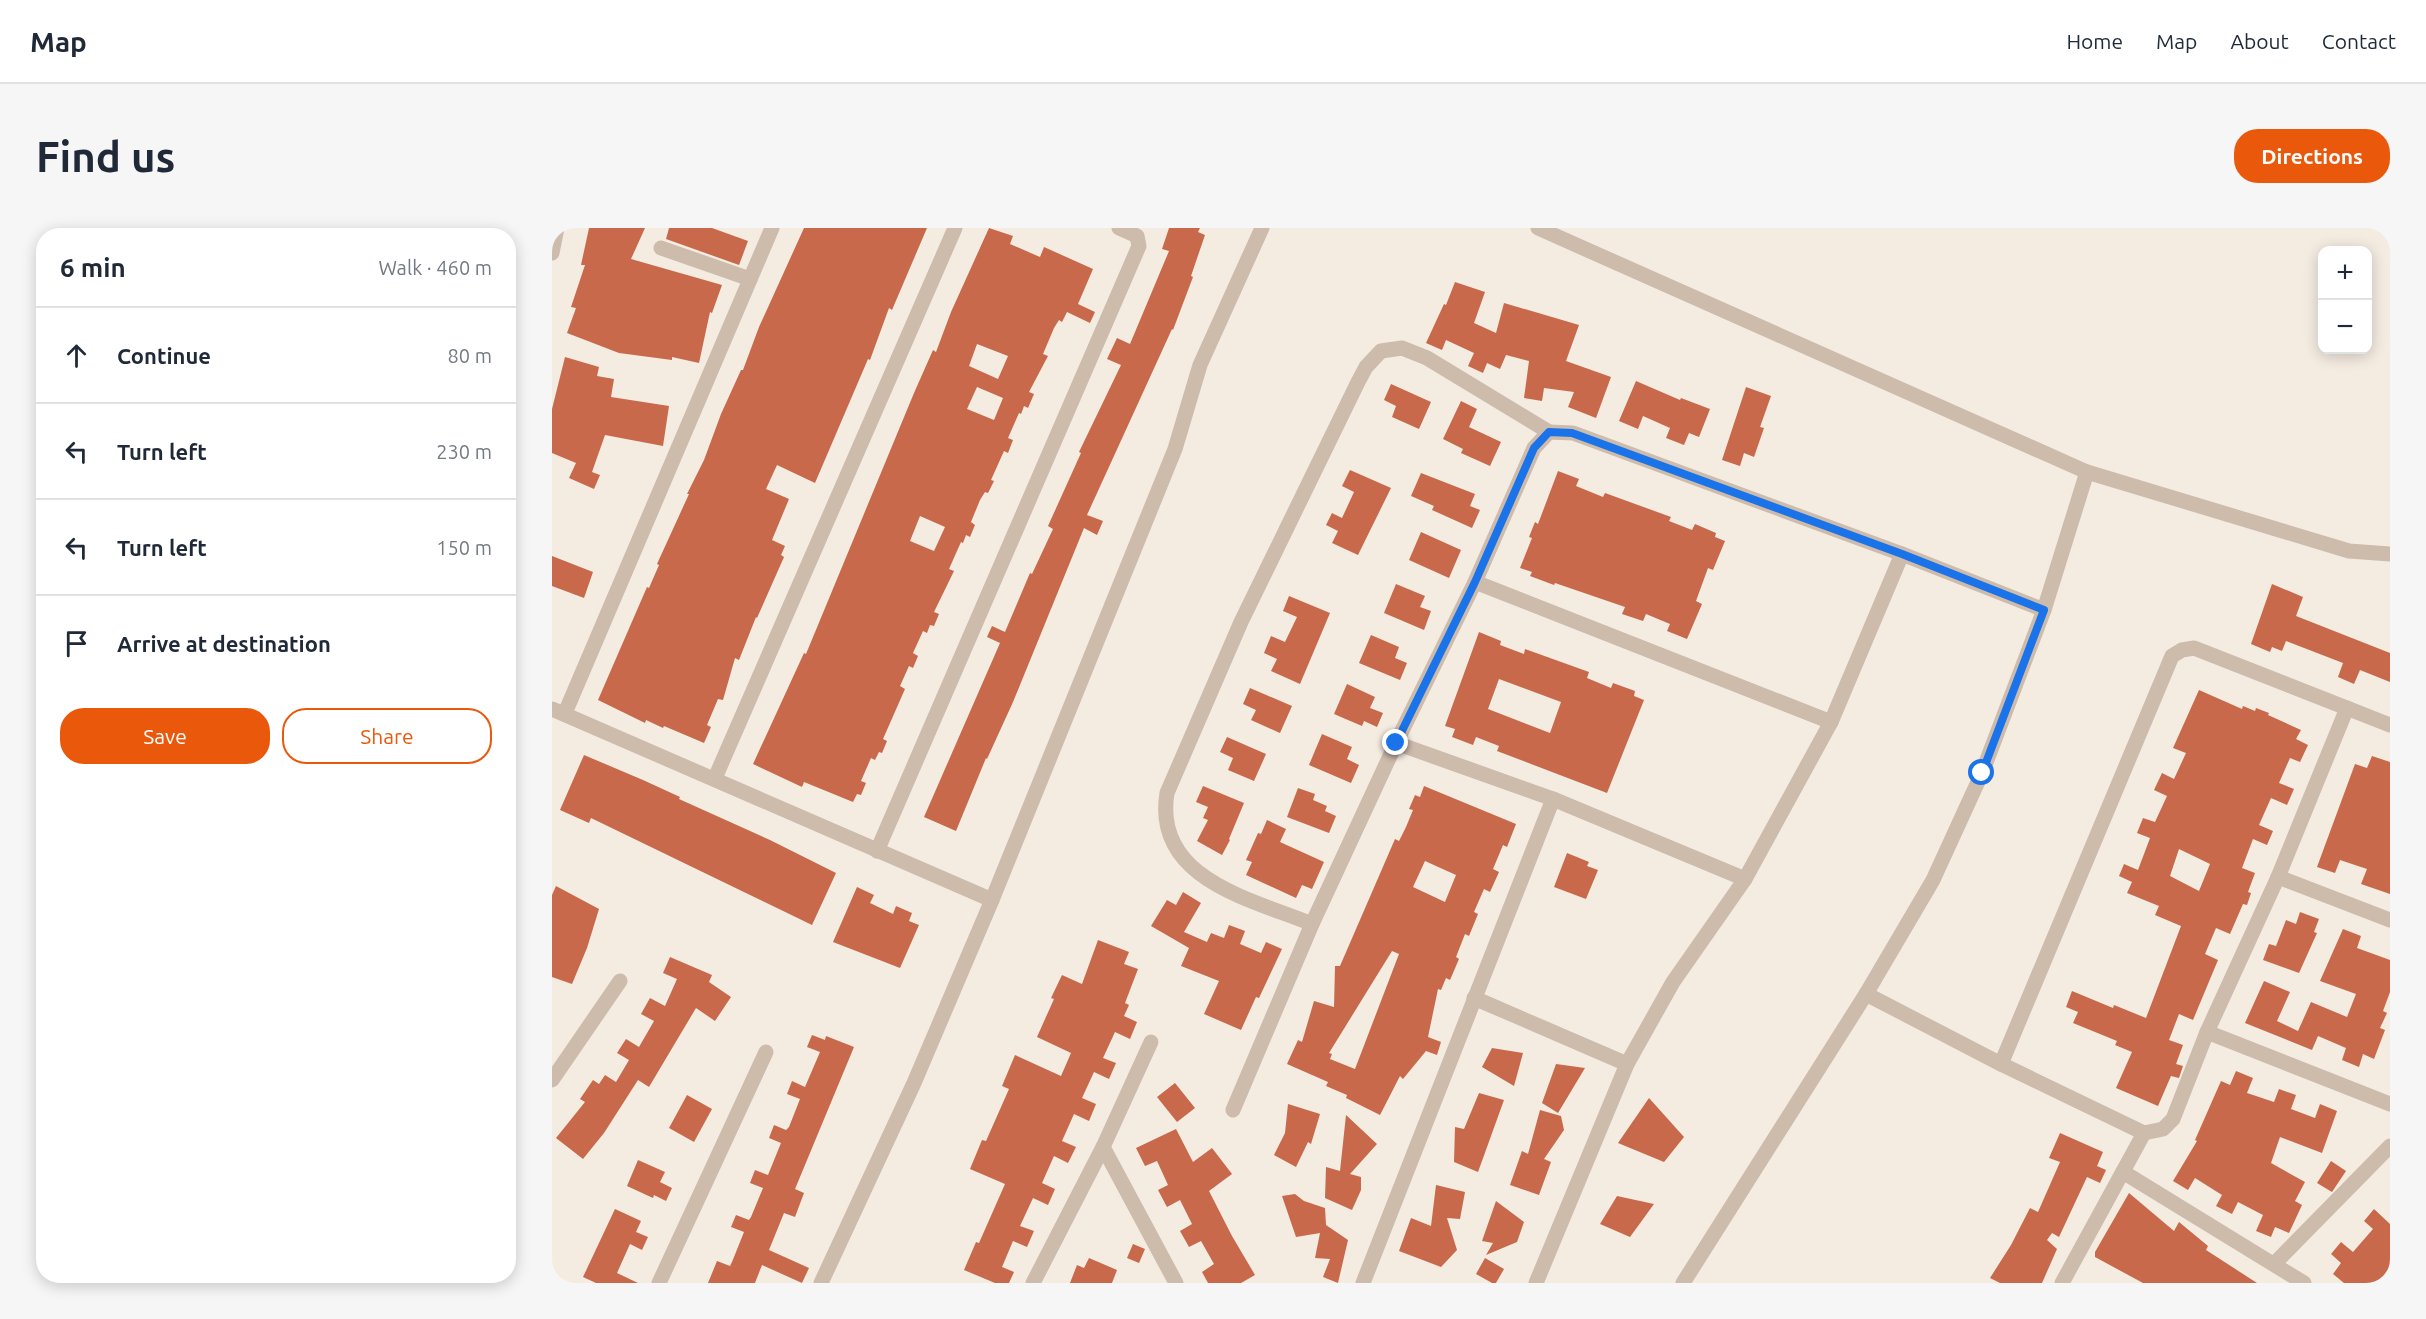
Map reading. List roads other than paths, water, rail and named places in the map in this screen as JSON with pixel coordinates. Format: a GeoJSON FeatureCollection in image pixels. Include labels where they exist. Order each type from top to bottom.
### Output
{"type":"FeatureCollection","features":[{"type":"Feature","properties":{"kind":"street"},"geometry":{"type":"LineString","coordinates":[[552,253],[557,228]]}},
{"type":"Feature","properties":{"kind":"street"},"geometry":{"type":"LineString","coordinates":[[772,228],[558,711],[992,900]]}},
{"type":"Feature","properties":{"kind":"street"},"geometry":{"type":"LineString","coordinates":[[715,778],[955,228]]}},
{"type":"Feature","properties":{"kind":"street"},"geometry":{"type":"LineString","coordinates":[[877,851],[1139,246],[1137,236],[1119,228]]}},
{"type":"Feature","properties":{"kind":"street"},"geometry":{"type":"LineString","coordinates":[[821,1283],[914,1083],[992,900],[1175,449],[1200,365],[1262,228]]}},
{"type":"Feature","properties":{"kind":"street"},"geometry":{"type":"LineString","coordinates":[[1538,228],[2087,472],[2349,551],[2390,554]]}},
{"type":"Feature","properties":{"kind":"street"},"geometry":{"type":"LineString","coordinates":[[661,248],[750,279]]}},
{"type":"Feature","properties":{"kind":"street"},"geometry":{"type":"LineString","coordinates":[[1312,924],[1209,882],[1191,867],[1171,841],[1164,814],[1167,793],[1241,622],[1358,382],[1366,367],[1382,351],[1402,348],[1427,358],[1549,432],[1572,433],[1902,554],[2044,610]]}},
{"type":"Feature","properties":{"kind":"street"},"geometry":{"type":"LineString","coordinates":[[1233,1110],[1312,924],[1396,743],[1475,582],[1534,448],[1549,432]]}},
{"type":"Feature","properties":{"kind":"street"},"geometry":{"type":"LineString","coordinates":[[1683,1283],[1866,994],[1938,870],[1982,773],[2044,610],[2087,472]]}},
{"type":"Feature","properties":{"kind":"street"},"geometry":{"type":"LineString","coordinates":[[1536,1283],[1627,1064],[1673,982],[1745,879],[1831,722],[1902,554]]}},
{"type":"Feature","properties":{"kind":"street"},"geometry":{"type":"LineString","coordinates":[[1475,582],[1831,722]]}},
{"type":"Feature","properties":{"kind":"street"},"geometry":{"type":"LineString","coordinates":[[2001,1064],[2172,656],[2182,650],[2194,648],[2390,725]]}},
{"type":"Feature","properties":{"kind":"street"},"geometry":{"type":"LineString","coordinates":[[1866,994],[2001,1064],[2144,1133],[2163,1129],[2173,1119],[2207,1032],[2278,877],[2347,708]]}},
{"type":"Feature","properties":{"kind":"street"},"geometry":{"type":"LineString","coordinates":[[1396,743],[1553,799],[1745,879]]}},
{"type":"Feature","properties":{"kind":"street"},"geometry":{"type":"LineString","coordinates":[[1363,1283],[1553,799]]}},
{"type":"Feature","properties":{"kind":"street"},"geometry":{"type":"LineString","coordinates":[[2278,877],[2390,920]]}},
{"type":"Feature","properties":{"kind":"street"},"geometry":{"type":"LineString","coordinates":[[552,1080],[620,981]]}},
{"type":"Feature","properties":{"kind":"street"},"geometry":{"type":"LineString","coordinates":[[1474,998],[1627,1064]]}},
{"type":"Feature","properties":{"kind":"street"},"geometry":{"type":"LineString","coordinates":[[2207,1032],[2390,1104]]}},
{"type":"Feature","properties":{"kind":"street"},"geometry":{"type":"LineString","coordinates":[[1033,1283],[1103,1147],[1150,1042]]}},
{"type":"Feature","properties":{"kind":"street"},"geometry":{"type":"LineString","coordinates":[[659,1283],[766,1052]]}},
{"type":"Feature","properties":{"kind":"street"},"geometry":{"type":"LineString","coordinates":[[2062,1283],[2144,1133]]}},
{"type":"Feature","properties":{"kind":"street"},"geometry":{"type":"LineString","coordinates":[[2274,1264],[2390,1146]]}},
{"type":"Feature","properties":{"kind":"street"},"geometry":{"type":"LineString","coordinates":[[1103,1147],[1176,1283]]}},
{"type":"Feature","properties":{"kind":"street"},"geometry":{"type":"LineString","coordinates":[[2123,1172],[2304,1283]]}}]}
